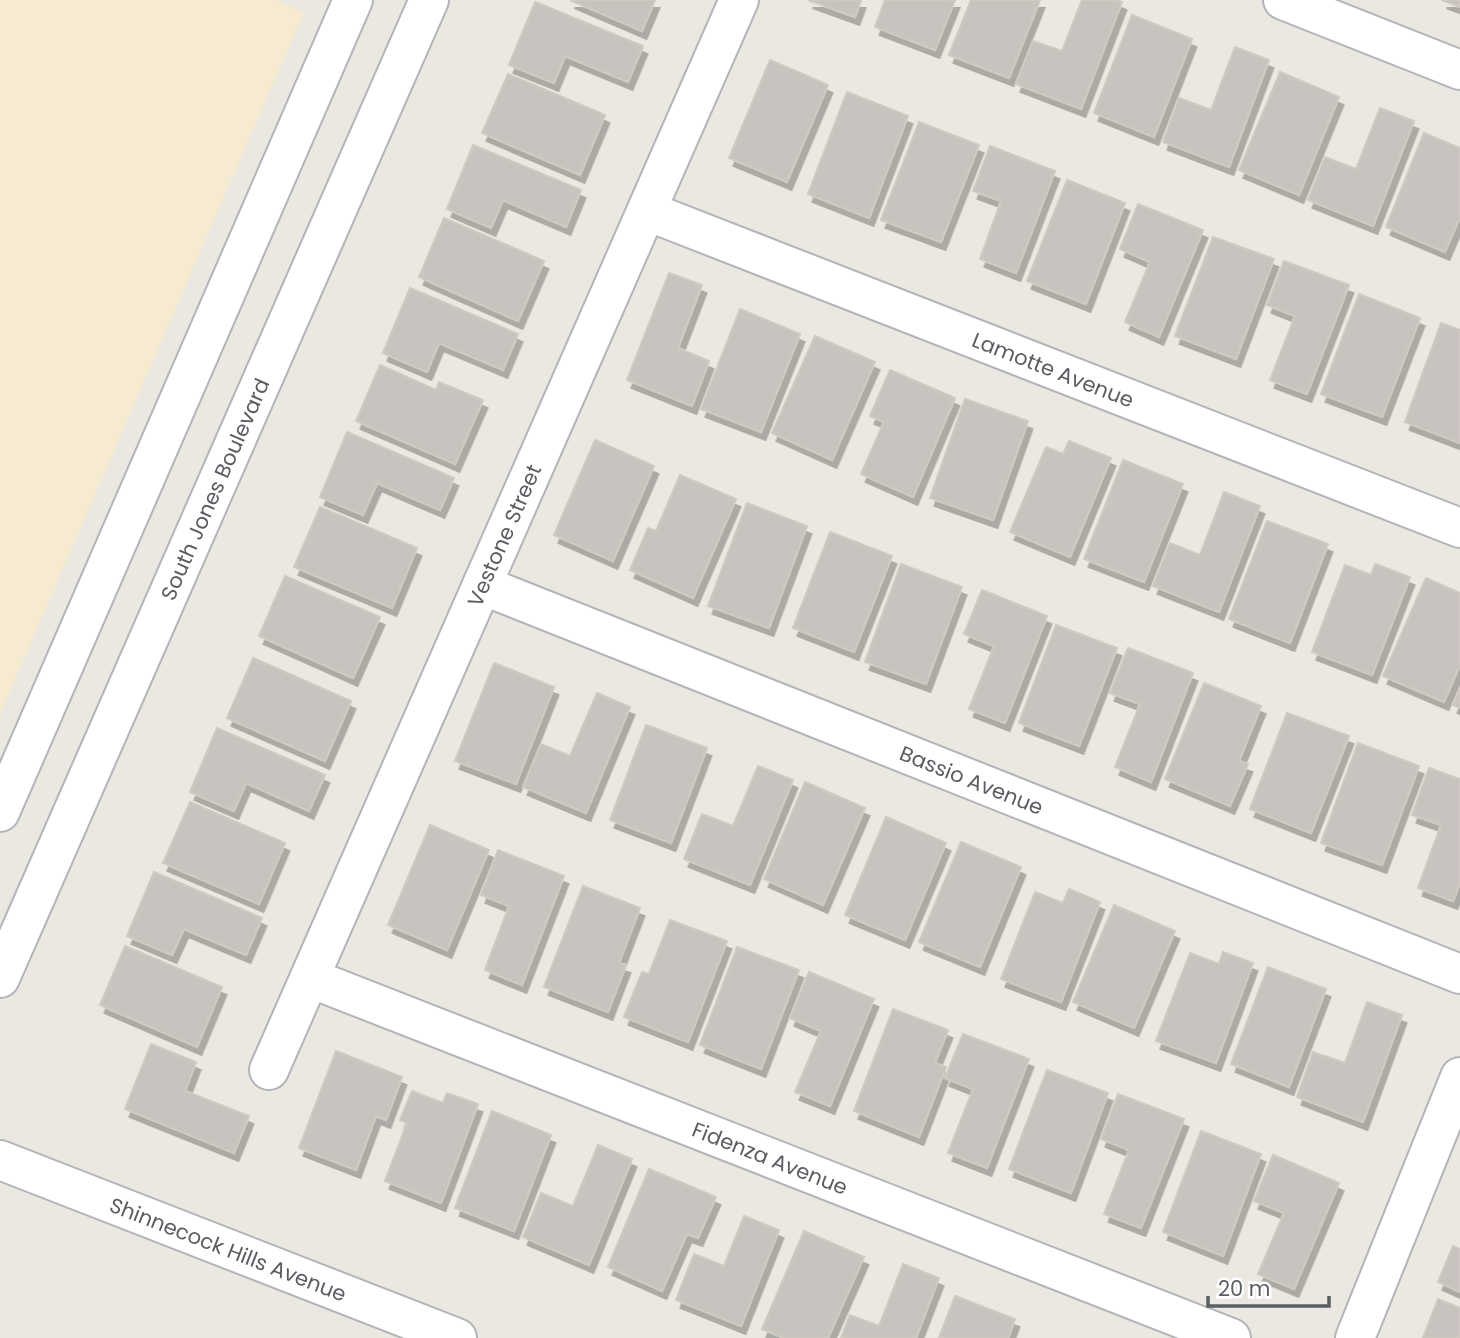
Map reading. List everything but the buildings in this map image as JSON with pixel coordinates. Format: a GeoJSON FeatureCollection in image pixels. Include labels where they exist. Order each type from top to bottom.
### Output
{"type":"FeatureCollection","features":[{"type":"Feature","properties":{"kind":"street"},"geometry":{"type":"LineString","coordinates":[[0,812],[353,0]]}},
{"type":"Feature","properties":{"kind":"street","name":"Vestone Street"},"geometry":{"type":"LineString","coordinates":[[270,1070],[739,0]]}},
{"type":"Feature","properties":{"kind":"street"},"geometry":{"type":"LineString","coordinates":[[1283,0],[1460,70]]}},
{"type":"Feature","properties":{"kind":"street","name":"South Jones Boulevard"},"geometry":{"type":"LineString","coordinates":[[0,978],[421,2]]}},
{"type":"Feature","properties":{"kind":"street","name":"Lamotte Avenue"},"geometry":{"type":"LineString","coordinates":[[647,211],[1460,528]]}},
{"type":"Feature","properties":{"kind":"street","name":"Bassio Avenue"},"geometry":{"type":"LineString","coordinates":[[482,585],[1460,974]]}},
{"type":"Feature","properties":{"kind":"street","name":"Fidenza Avenue"},"geometry":{"type":"LineString","coordinates":[[310,978],[1231,1338]]}},
{"type":"Feature","properties":{"kind":"street"},"geometry":{"type":"LineString","coordinates":[[1355,1338],[1460,1077]]}},
{"type":"Feature","properties":{"kind":"street","name":"Shinnecock Hills Avenue"},"geometry":{"type":"LineString","coordinates":[[0,1160],[457,1338]]}},
{"type":"Feature","properties":{"kind":"sand"},"geometry":{"type":"Polygon","coordinates":[[[0,0],[275,0],[304,12],[0,714],[0,0]]]}}]}
